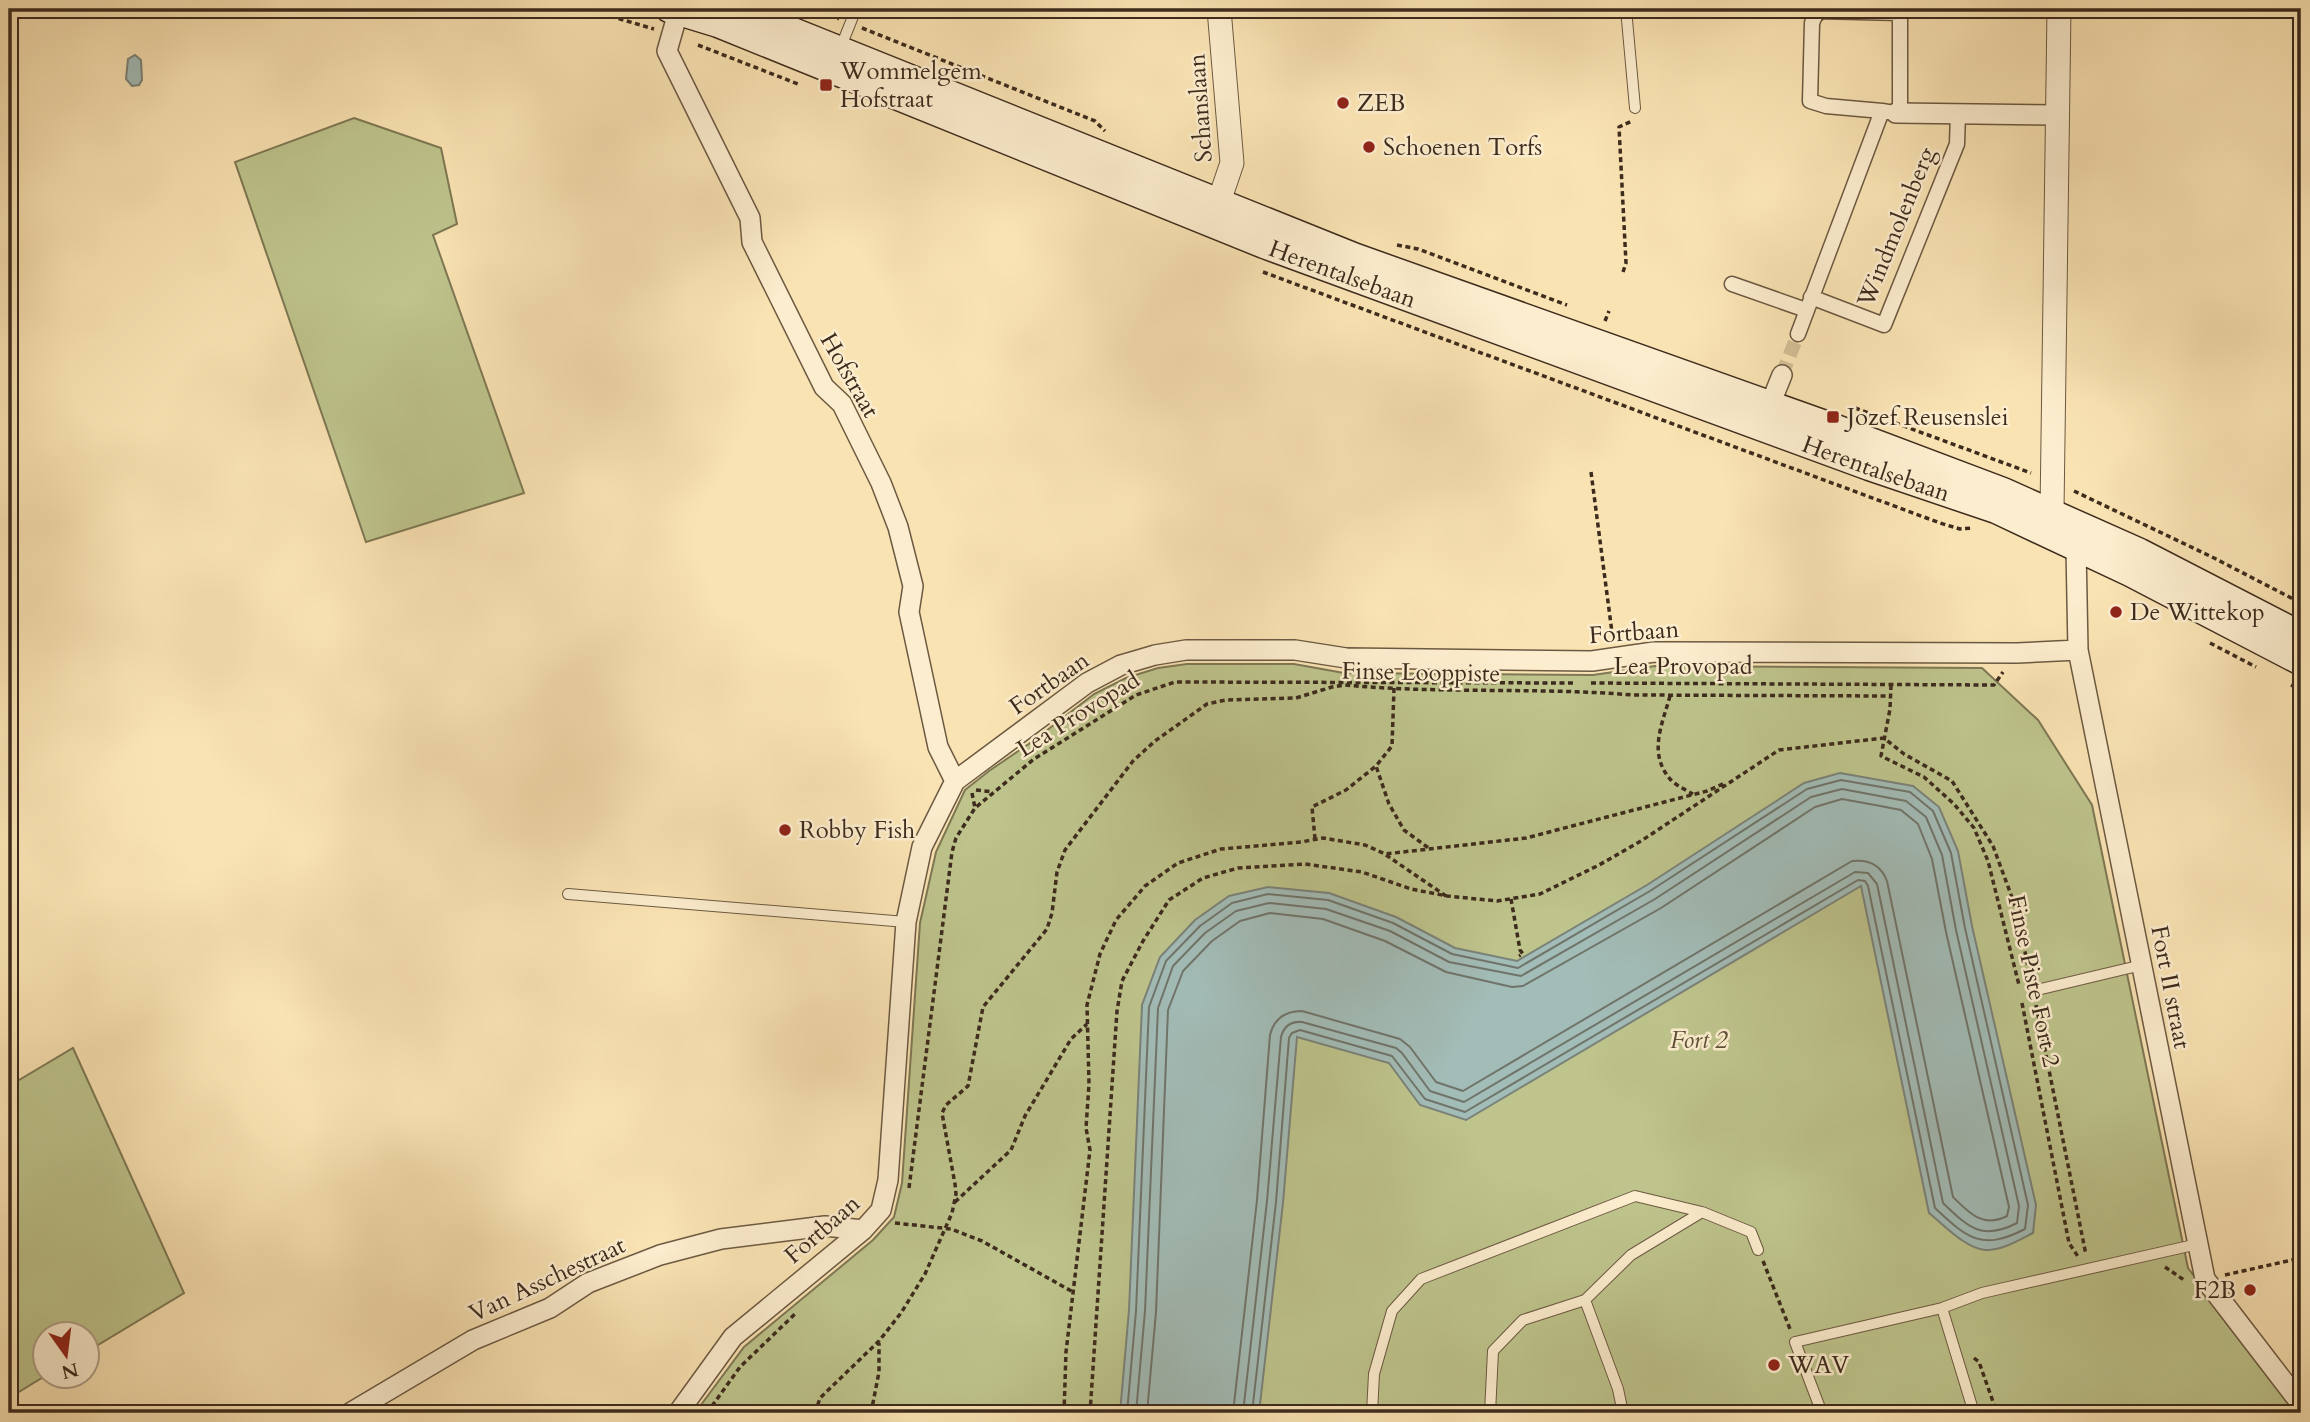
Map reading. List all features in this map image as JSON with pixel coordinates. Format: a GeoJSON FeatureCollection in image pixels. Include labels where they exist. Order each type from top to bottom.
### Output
{"type":"FeatureCollection","features":[{"type":"Feature","properties":{"kind":"main road","name":"Herentalsebaan"},"geometry":{"type":"LineString","coordinates":[[737,9],[840,49],[1215,212],[1348,276],[1869,467],[1996,510],[2154,585],[2301,662]]}},
{"type":"Feature","properties":{"kind":"main road","name":"Herentalsebaan"},"geometry":{"type":"LineString","coordinates":[[674,16],[718,24],[1215,212],[1356,257],[2003,491],[2140,552],[2301,635]]}},
{"type":"Feature","properties":{"kind":"street","name":"Schanslaan"},"geometry":{"type":"LineString","coordinates":[[1215,212],[1233,163],[1219,9]]}},
{"type":"Feature","properties":{"kind":"street"},"geometry":{"type":"LineString","coordinates":[[2059,9],[2052,511],[2076,548]]}},
{"type":"Feature","properties":{"kind":"street"},"geometry":{"type":"LineString","coordinates":[[1798,334],[1808,304],[1893,112],[1900,13],[1818,10]]}},
{"type":"Feature","properties":{"kind":"street","name":"Windmolenberg"},"geometry":{"type":"LineString","coordinates":[[1818,10],[1812,23],[1810,101],[1826,106],[1893,112],[2057,115]]}},
{"type":"Feature","properties":{"kind":"street","name":"Hofstraat"},"geometry":{"type":"LineString","coordinates":[[674,16],[667,51],[750,218],[752,242],[824,387],[842,404],[881,483],[898,527],[913,586],[909,612],[938,747],[963,785]]}},
{"type":"Feature","properties":{"kind":"street","name":"Windmolenberg"},"geometry":{"type":"LineString","coordinates":[[1732,284],[1884,326],[1957,144],[1958,114]]}},
{"type":"Feature","properties":{"kind":"street"},"geometry":{"type":"LineString","coordinates":[[1770,405],[1782,375]]}},
{"type":"Feature","properties":{"kind":"street"},"geometry":{"type":"LineString","coordinates":[[2022,523],[2052,511]]}},
{"type":"Feature","properties":{"kind":"street","name":"Fort II straat"},"geometry":{"type":"LineString","coordinates":[[2076,548],[2078,650],[2198,1244],[2196,1280],[2301,1404]]}},
{"type":"Feature","properties":{"kind":"street","name":"Fortbaan"},"geometry":{"type":"LineString","coordinates":[[678,1413],[733,1337],[863,1230],[881,1210],[888,1181],[906,922],[922,847],[963,785],[1087,683],[1121,665],[1155,654],[1186,650],[1295,650],[1346,658],[1592,661],[1654,652],[2017,653],[2078,650]]}},
{"type":"Feature","properties":{"kind":"street","name":"Van Asschestraat"},"geometry":{"type":"LineString","coordinates":[[350,1413],[473,1340],[550,1308],[587,1283],[660,1255],[721,1239],[825,1226],[863,1230]]}},
{"type":"Feature","properties":{"kind":"lane"},"geometry":{"type":"LineString","coordinates":[[840,49],[856,9]]}},
{"type":"Feature","properties":{"kind":"lane"},"geometry":{"type":"LineString","coordinates":[[1626,9],[1636,108]]}},
{"type":"Feature","properties":{"kind":"lane"},"geometry":{"type":"LineString","coordinates":[[568,894],[906,922]]}},
{"type":"Feature","properties":{"kind":"lane"},"geometry":{"type":"LineString","coordinates":[[2033,991],[2142,965]]}},
{"type":"Feature","properties":{"kind":"lane"},"geometry":{"type":"LineString","coordinates":[[1372,1413],[1374,1374],[1392,1311],[1421,1279],[1635,1196],[1702,1212],[1751,1232],[1758,1250]]}},
{"type":"Feature","properties":{"kind":"lane"},"geometry":{"type":"LineString","coordinates":[[1490,1413],[1493,1351],[1523,1320],[1585,1300],[1631,1255],[1702,1212]]}},
{"type":"Feature","properties":{"kind":"lane"},"geometry":{"type":"LineString","coordinates":[[1819,1408],[1795,1342],[1942,1308],[1982,1293],[2198,1244]]}},
{"type":"Feature","properties":{"kind":"lane"},"geometry":{"type":"LineString","coordinates":[[1585,1300],[1618,1389],[1623,1413]]}},
{"type":"Feature","properties":{"kind":"lane"},"geometry":{"type":"LineString","coordinates":[[1942,1308],[1974,1413]]}},
{"type":"Feature","properties":{"kind":"path"},"geometry":{"type":"LineString","coordinates":[[586,9],[674,16]]}},
{"type":"Feature","properties":{"kind":"path"},"geometry":{"type":"LineString","coordinates":[[1623,272],[1626,263],[1619,127],[1637,118],[1636,108]]}},
{"type":"Feature","properties":{"kind":"path"},"geometry":{"type":"LineString","coordinates":[[1591,472],[1615,657],[1628,671],[1629,683]]}},
{"type":"Feature","properties":{"kind":"path"},"geometry":{"type":"LineString","coordinates":[[2052,481],[2212,557],[2301,603]]}},
{"type":"Feature","properties":{"kind":"path","name":"Lea Provopad"},"geometry":{"type":"LineString","coordinates":[[1589,683],[1994,685],[2017,653]]}},
{"type":"Feature","properties":{"kind":"path","name":"Lea Provopad"},"geometry":{"type":"LineString","coordinates":[[904,1198],[910,1185],[952,852],[956,838],[975,808],[1034,759],[1136,695],[1175,682],[1575,683]]}},
{"type":"Feature","properties":{"kind":"path"},"geometry":{"type":"LineString","coordinates":[[1884,738],[1891,685]]}},
{"type":"Feature","properties":{"kind":"path","name":"Finse Looppiste"},"geometry":{"type":"LineString","coordinates":[[955,1203],[955,1184],[942,1113],[946,1105],[968,1086],[983,1007],[1047,929],[1060,860],[1080,829],[1133,761],[1199,709],[1226,699],[1296,698],[1332,687],[1670,696],[1891,696]]}},
{"type":"Feature","properties":{"kind":"path"},"geometry":{"type":"LineString","coordinates":[[1315,839],[1312,807],[1346,790],[1376,766],[1392,746],[1394,688]]}},
{"type":"Feature","properties":{"kind":"path"},"geometry":{"type":"LineString","coordinates":[[1670,696],[1656,745],[1660,761],[1671,780],[1693,794]]}},
{"type":"Feature","properties":{"kind":"path"},"geometry":{"type":"LineString","coordinates":[[1090,1413],[1116,1011],[1122,981],[1169,900],[1203,878],[1238,867],[1305,864],[1362,872],[1411,889],[1447,896],[1497,901],[1540,894],[1641,841],[1779,750],[1884,738],[1904,754],[1952,780],[1993,846],[2017,911],[2086,1270]]}},
{"type":"Feature","properties":{"kind":"path","name":"Finse Piste Fort 2"},"geometry":{"type":"LineString","coordinates":[[1884,738],[1881,756],[1924,777],[1954,804],[1974,828],[1989,861],[2021,994],[2069,1243],[2086,1270]]}},
{"type":"Feature","properties":{"kind":"path"},"geometry":{"type":"LineString","coordinates":[[1376,766],[1389,804],[1404,830],[1430,849]]}},
{"type":"Feature","properties":{"kind":"path"},"geometry":{"type":"LineString","coordinates":[[1385,854],[1526,838],[1707,791],[1734,779]]}},
{"type":"Feature","properties":{"kind":"path"},"geometry":{"type":"LineString","coordinates":[[963,785],[994,792]]}},
{"type":"Feature","properties":{"kind":"path"},"geometry":{"type":"LineString","coordinates":[[1064,1413],[1066,1352],[1090,1150],[1086,1128],[1089,1084],[1087,1006],[1100,954],[1116,920],[1145,886],[1178,863],[1221,849],[1323,838],[1364,845],[1385,854],[1407,872],[1447,896]]}},
{"type":"Feature","properties":{"kind":"path"},"geometry":{"type":"LineString","coordinates":[[1511,899],[1523,954],[1519,956]]}},
{"type":"Feature","properties":{"kind":"path"},"geometry":{"type":"LineString","coordinates":[[815,1413],[820,1398],[879,1341],[901,1313],[925,1275],[955,1203],[1011,1150],[1025,1116],[1071,1039],[1087,1024]]}},
{"type":"Feature","properties":{"kind":"path"},"geometry":{"type":"LineString","coordinates":[[893,1223],[945,1228],[982,1241],[1073,1292]]}},
{"type":"Feature","properties":{"kind":"path"},"geometry":{"type":"LineString","coordinates":[[1758,1250],[1795,1342]]}},
{"type":"Feature","properties":{"kind":"path"},"geometry":{"type":"LineString","coordinates":[[2163,1266],[2196,1280],[2301,1258]]}},
{"type":"Feature","properties":{"kind":"path"},"geometry":{"type":"LineString","coordinates":[[707,1413],[740,1367],[803,1307]]}},
{"type":"Feature","properties":{"kind":"path"},"geometry":{"type":"LineString","coordinates":[[871,1413],[879,1372],[879,1341]]}},
{"type":"Feature","properties":{"kind":"green space"},"geometry":{"type":"Polygon","coordinates":[[[354,118],[441,148],[457,224],[433,235],[524,493],[366,542],[235,162],[354,118]]]}},
{"type":"Feature","properties":{"kind":"green space","name":"Fort 2"},"geometry":{"type":"Polygon","coordinates":[[[1187,664],[1294,664],[1344,673],[1593,675],[1655,666],[1982,668],[2038,720],[2092,805],[2188,1268],[2299,1413],[695,1413],[744,1347],[873,1240],[894,1217],[902,1183],[920,923],[936,852],[965,790],[1094,694],[1126,678],[1158,668],[1187,664]]]}},
{"type":"Feature","properties":{"kind":"green space"},"geometry":{"type":"Polygon","coordinates":[[[73,1048],[184,1293],[102,1343],[102,1320],[32,1320],[32,1384],[9,1398],[9,1086],[73,1048]]]}},
{"type":"Feature","properties":{"kind":"water"},"geometry":{"type":"Polygon","coordinates":[[[135,55],[141,60],[142,80],[139,85],[132,86],[126,79],[128,59],[135,55]]]}},
{"type":"Feature","properties":{"kind":"water"},"geometry":{"type":"Polygon","coordinates":[[[1840,773],[1913,786],[1939,807],[1958,851],[1972,926],[2036,1205],[2033,1233],[2004,1247],[1985,1250],[1962,1241],[1929,1213],[1861,886],[1466,1120],[1420,1105],[1389,1063],[1297,1037],[1283,1203],[1259,1413],[1120,1413],[1129,1310],[1142,1005],[1160,957],[1195,920],[1229,896],[1268,887],[1329,893],[1396,917],[1455,948],[1517,961],[1647,885],[1804,783],[1840,773]]]}},
{"type":"Feature","properties":{"kind":"tunnel"},"geometry":{"type":"LineString","coordinates":[[1782,375],[1798,334]]}},
{"type":"Feature","properties":{"kind":"place","name":"Wommelgem Hofstraat"},"geometry":{"type":"Point","coordinates":[826,85]}},
{"type":"Feature","properties":{"kind":"place","name":"ZEB"},"geometry":{"type":"Point","coordinates":[1343,103]}},
{"type":"Feature","properties":{"kind":"place","name":"Schoenen Torfs"},"geometry":{"type":"Point","coordinates":[1369,147]}},
{"type":"Feature","properties":{"kind":"place","name":"Jozef Reusenslei"},"geometry":{"type":"Point","coordinates":[1833,417]}},
{"type":"Feature","properties":{"kind":"place","name":"De Wittekop"},"geometry":{"type":"Point","coordinates":[2116,612]}},
{"type":"Feature","properties":{"kind":"place","name":"Robby Fish"},"geometry":{"type":"Point","coordinates":[785,830]}},
{"type":"Feature","properties":{"kind":"place","name":"F2B"},"geometry":{"type":"Point","coordinates":[2250,1290]}},
{"type":"Feature","properties":{"kind":"place","name":"WAV"},"geometry":{"type":"Point","coordinates":[1774,1365]}}]}
